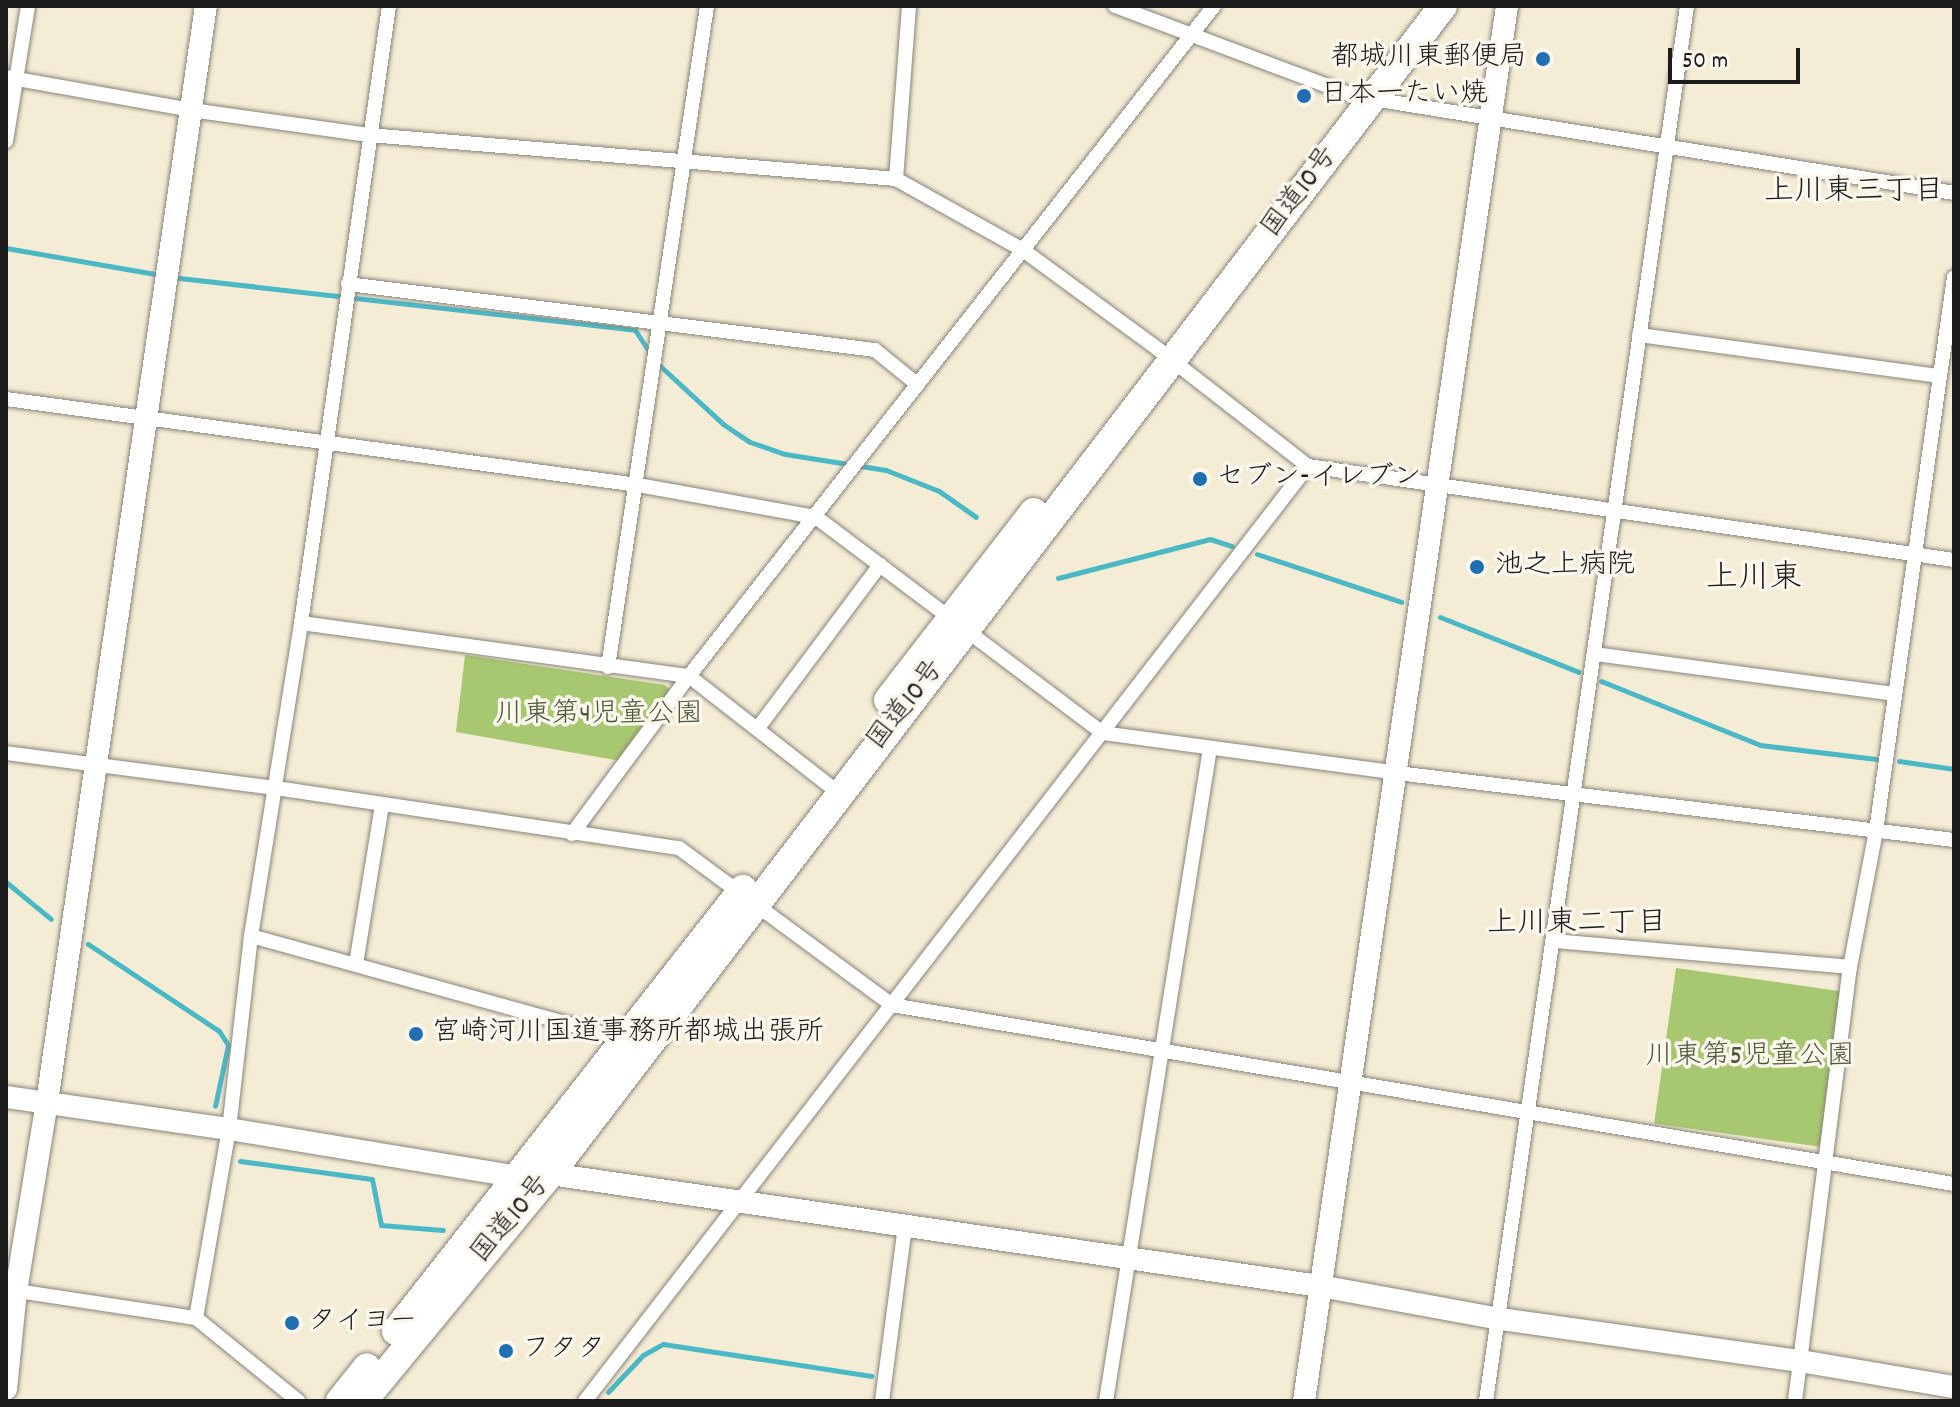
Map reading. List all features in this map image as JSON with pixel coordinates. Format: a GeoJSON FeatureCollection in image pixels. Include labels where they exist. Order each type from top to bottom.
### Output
{"type":"FeatureCollection","features":[{"type":"Feature","properties":{"kind":"highway","name":"国道10号"},"geometry":{"type":"LineString","coordinates":[[1362,98],[1420,6]]}},
{"type":"Feature","properties":{"kind":"highway","name":"国道10号"},"geometry":{"type":"LineString","coordinates":[[363,1401],[550,1174],[747,898],[1362,98],[1443,6]]}},
{"type":"Feature","properties":{"kind":"highway","name":"国道10号"},"geometry":{"type":"LineString","coordinates":[[340,1401],[625,1040],[747,898]]}},
{"type":"Feature","properties":{"kind":"street"},"geometry":{"type":"LineString","coordinates":[[6,141],[11,78],[28,6]]}},
{"type":"Feature","properties":{"kind":"street"},"geometry":{"type":"LineString","coordinates":[[6,1389],[11,1290],[47,1102],[206,6]]}},
{"type":"Feature","properties":{"kind":"street"},"geometry":{"type":"LineString","coordinates":[[196,1318],[229,1129],[251,936],[301,623],[389,6]]}},
{"type":"Feature","properties":{"kind":"street"},"geometry":{"type":"LineString","coordinates":[[608,667],[638,485],[707,6]]}},
{"type":"Feature","properties":{"kind":"street"},"geometry":{"type":"LineString","coordinates":[[896,179],[909,6]]}},
{"type":"Feature","properties":{"kind":"street"},"geometry":{"type":"LineString","coordinates":[[1115,6],[1362,98],[1954,193]]}},
{"type":"Feature","properties":{"kind":"street"},"geometry":{"type":"LineString","coordinates":[[572,834],[689,676],[861,461],[1214,6]]}},
{"type":"Feature","properties":{"kind":"street"},"geometry":{"type":"LineString","coordinates":[[1304,1401],[1493,119],[1507,6]]}},
{"type":"Feature","properties":{"kind":"street"},"geometry":{"type":"LineString","coordinates":[[1486,1401],[1687,6]]}},
{"type":"Feature","properties":{"kind":"street"},"geometry":{"type":"LineString","coordinates":[[11,78],[191,110],[369,135],[896,179],[1023,250],[1308,466],[1915,557],[1954,560]]}},
{"type":"Feature","properties":{"kind":"street"},"geometry":{"type":"LineString","coordinates":[[1795,1401],[1850,967],[1876,831],[1954,277]]}},
{"type":"Feature","properties":{"kind":"street"},"geometry":{"type":"LineString","coordinates":[[348,284],[659,328],[875,350],[918,385]]}},
{"type":"Feature","properties":{"kind":"street"},"geometry":{"type":"LineString","coordinates":[[1639,335],[1938,376]]}},
{"type":"Feature","properties":{"kind":"street"},"geometry":{"type":"LineString","coordinates":[[6,399],[638,485],[816,517],[1103,733],[1397,773],[1954,840]]}},
{"type":"Feature","properties":{"kind":"street"},"geometry":{"type":"LineString","coordinates":[[590,1400],[738,1203],[1308,466]]}},
{"type":"Feature","properties":{"kind":"street"},"geometry":{"type":"LineString","coordinates":[[758,728],[880,565]]}},
{"type":"Feature","properties":{"kind":"street"},"geometry":{"type":"LineString","coordinates":[[301,623],[689,676],[832,788]]}},
{"type":"Feature","properties":{"kind":"street"},"geometry":{"type":"LineString","coordinates":[[1595,654],[1894,694]]}},
{"type":"Feature","properties":{"kind":"street"},"geometry":{"type":"LineString","coordinates":[[1106,1401],[1131,1260],[1210,748]]}},
{"type":"Feature","properties":{"kind":"street"},"geometry":{"type":"LineString","coordinates":[[6,753],[276,788],[679,848],[892,1005],[1352,1085],[1954,1184]]}},
{"type":"Feature","properties":{"kind":"street"},"geometry":{"type":"LineString","coordinates":[[356,964],[382,805]]}},
{"type":"Feature","properties":{"kind":"street"},"geometry":{"type":"LineString","coordinates":[[251,936],[625,1040]]}},
{"type":"Feature","properties":{"kind":"street"},"geometry":{"type":"LineString","coordinates":[[1554,941],[1850,967]]}},
{"type":"Feature","properties":{"kind":"street"},"geometry":{"type":"LineString","coordinates":[[6,1097],[229,1129],[519,1177],[550,1174],[1320,1286],[1500,1319],[1800,1361],[1954,1387]]}},
{"type":"Feature","properties":{"kind":"street"},"geometry":{"type":"LineString","coordinates":[[882,1401],[905,1227]]}},
{"type":"Feature","properties":{"kind":"street"},"geometry":{"type":"LineString","coordinates":[[11,1290],[196,1318],[298,1401]]}},
{"type":"Feature","properties":{"kind":"green space","name":"川東第4児童公園"},"geometry":{"type":"Polygon","coordinates":[[[465,655],[665,685],[672,693],[621,761],[456,732],[465,655]]]}},
{"type":"Feature","properties":{"kind":"green space","name":"川東第5児童公園"},"geometry":{"type":"Polygon","coordinates":[[[1676,968],[1842,991],[1821,1147],[1654,1123],[1676,968]]]}},
{"type":"Feature","properties":{"kind":"waterway"},"geometry":{"type":"LineString","coordinates":[[6,248],[161,275]]}},
{"type":"Feature","properties":{"kind":"waterway"},"geometry":{"type":"LineString","coordinates":[[171,277],[635,330],[652,356]]}},
{"type":"Feature","properties":{"kind":"waterway"},"geometry":{"type":"LineString","coordinates":[[658,364],[723,424],[750,442],[785,454],[886,470],[939,491],[976,517]]}},
{"type":"Feature","properties":{"kind":"waterway"},"geometry":{"type":"LineString","coordinates":[[1058,578],[1210,539],[1232,546]]}},
{"type":"Feature","properties":{"kind":"waterway"},"geometry":{"type":"LineString","coordinates":[[1257,554],[1401,602]]}},
{"type":"Feature","properties":{"kind":"waterway"},"geometry":{"type":"LineString","coordinates":[[1440,617],[1579,672]]}},
{"type":"Feature","properties":{"kind":"waterway"},"geometry":{"type":"LineString","coordinates":[[1601,681],[1760,745],[1876,759]]}},
{"type":"Feature","properties":{"kind":"waterway"},"geometry":{"type":"LineString","coordinates":[[1899,761],[1954,769]]}},
{"type":"Feature","properties":{"kind":"waterway"},"geometry":{"type":"LineString","coordinates":[[6,882],[51,919]]}},
{"type":"Feature","properties":{"kind":"waterway"},"geometry":{"type":"LineString","coordinates":[[88,944],[219,1031],[228,1045],[215,1106]]}},
{"type":"Feature","properties":{"kind":"waterway"},"geometry":{"type":"LineString","coordinates":[[240,1161],[372,1179],[381,1225],[443,1230]]}},
{"type":"Feature","properties":{"kind":"waterway"},"geometry":{"type":"LineString","coordinates":[[608,1392],[643,1355],[663,1344],[872,1376]]}},
{"type":"Feature","properties":{"kind":"place","name":"都城川東郵便局"},"geometry":{"type":"Point","coordinates":[1543,59]}},
{"type":"Feature","properties":{"kind":"place","name":"日本一たい焼"},"geometry":{"type":"Point","coordinates":[1304,96]}},
{"type":"Feature","properties":{"kind":"place","name":"セブン-イレブン"},"geometry":{"type":"Point","coordinates":[1200,479]}},
{"type":"Feature","properties":{"kind":"place","name":"池之上病院"},"geometry":{"type":"Point","coordinates":[1477,567]}},
{"type":"Feature","properties":{"kind":"place","name":"宮崎河川国道事務所都城出張所"},"geometry":{"type":"Point","coordinates":[416,1034]}},
{"type":"Feature","properties":{"kind":"place","name":"タイヨー"},"geometry":{"type":"Point","coordinates":[292,1323]}},
{"type":"Feature","properties":{"kind":"place","name":"フタタ"},"geometry":{"type":"Point","coordinates":[506,1351]}},
{"type":"Feature","properties":{"kind":"district","name":"上川東三丁目"},"geometry":{"type":"Point","coordinates":[1854,194]}},
{"type":"Feature","properties":{"kind":"district","name":"上川東"},"geometry":{"type":"Point","coordinates":[1754,580]}},
{"type":"Feature","properties":{"kind":"district","name":"上川東二丁目"},"geometry":{"type":"Point","coordinates":[1577,926]}}]}
